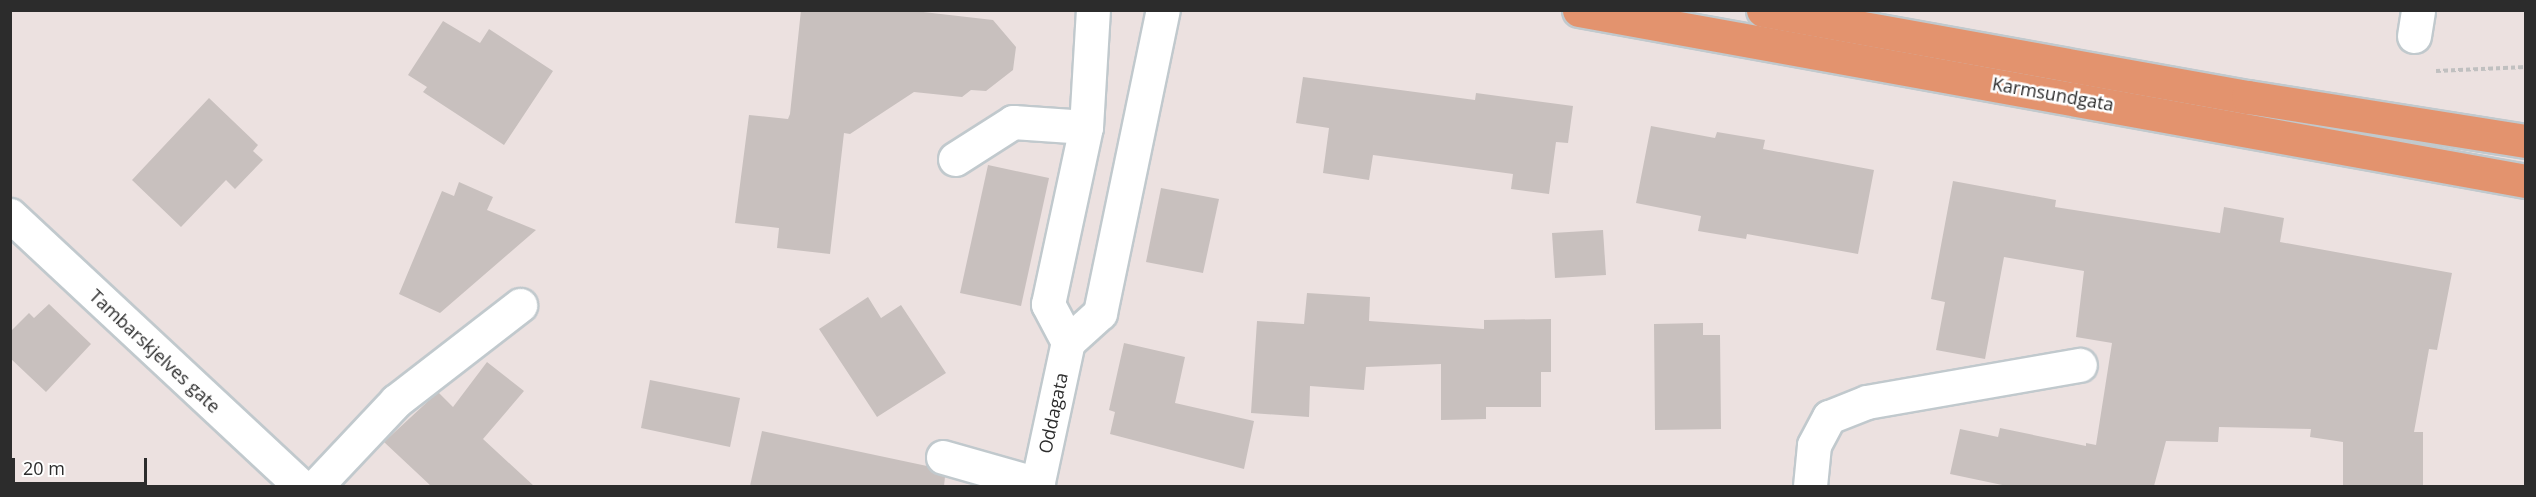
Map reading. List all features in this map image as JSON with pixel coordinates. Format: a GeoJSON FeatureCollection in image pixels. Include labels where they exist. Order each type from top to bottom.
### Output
{"type":"FeatureCollection","features":[{"type":"Feature","properties":{"kind":"main road","name":"Karmsundgata"},"geometry":{"type":"LineString","coordinates":[[1579,10],[2526,181]]}},
{"type":"Feature","properties":{"kind":"main road","name":"Karmsundgata"},"geometry":{"type":"LineString","coordinates":[[1763,10],[2248,97],[2526,141]]}},
{"type":"Feature","properties":{"kind":"street"},"geometry":{"type":"LineString","coordinates":[[1093,10],[1086,127],[1048,304],[1068,342],[1100,313],[1163,10]]}},
{"type":"Feature","properties":{"kind":"street"},"geometry":{"type":"LineString","coordinates":[[955,159],[1013,122],[1086,127]]}},
{"type":"Feature","properties":{"kind":"street","name":"Tambarskjelves gate"},"geometry":{"type":"LineString","coordinates":[[10,215],[301,486]]}},
{"type":"Feature","properties":{"kind":"street"},"geometry":{"type":"LineString","coordinates":[[316,486],[396,401],[520,305]]}},
{"type":"Feature","properties":{"kind":"street","name":"Oddagata"},"geometry":{"type":"LineString","coordinates":[[944,457],[1038,485],[1068,342]]}},
{"type":"Feature","properties":{"kind":"street"},"geometry":{"type":"LineString","coordinates":[[1810,486],[1814,445],[1829,417],[1867,402],[2080,365]]}},
{"type":"Feature","properties":{"kind":"path"},"geometry":{"type":"LineString","coordinates":[[2433,70],[2526,67]]}},
{"type":"Feature","properties":{"kind":"building"},"geometry":{"type":"Polygon","coordinates":[[[801,10],[906,10],[993,20],[1016,47],[1013,70],[986,91],[971,90],[962,97],[914,92],[850,134],[844,133],[830,254],[777,248],[779,228],[735,223],[749,115],[788,119],[790,114],[801,10]]]}},
{"type":"Feature","properties":{"kind":"building"},"geometry":{"type":"Polygon","coordinates":[[[443,21],[480,43],[489,29],[553,71],[504,145],[423,92],[427,87],[408,75],[443,21]]]}},
{"type":"Feature","properties":{"kind":"building"},"geometry":{"type":"Polygon","coordinates":[[[1303,77],[1475,100],[1476,93],[1573,106],[1568,143],[1556,142],[1549,194],[1511,189],[1513,174],[1373,155],[1369,180],[1323,173],[1329,128],[1296,123],[1303,77]]]}},
{"type":"Feature","properties":{"kind":"building"},"geometry":{"type":"Polygon","coordinates":[[[209,98],[258,145],[253,151],[263,160],[235,189],[226,180],[181,227],[132,180],[209,98]]]}},
{"type":"Feature","properties":{"kind":"building"},"geometry":{"type":"Polygon","coordinates":[[[1651,126],[1715,138],[1717,132],[1765,140],[1763,149],[1874,170],[1858,254],[1747,234],[1746,239],[1698,231],[1701,216],[1636,203],[1651,126]]]}},
{"type":"Feature","properties":{"kind":"building"},"geometry":{"type":"Polygon","coordinates":[[[988,165],[1049,178],[1021,306],[960,293],[988,165]]]}},
{"type":"Feature","properties":{"kind":"building"},"geometry":{"type":"Polygon","coordinates":[[[1953,181],[2056,200],[2055,207],[2220,233],[2224,207],[2284,218],[2280,242],[2452,273],[2437,350],[2429,349],[2414,432],[2423,432],[2423,486],[2343,486],[2343,442],[2310,437],[2311,429],[2219,427],[2218,442],[2166,441],[2154,486],[2007,486],[1950,474],[1960,429],[1998,437],[2000,428],[2086,446],[2086,443],[2096,445],[2112,343],[2076,337],[2084,271],[2004,257],[1985,359],[1936,350],[1945,302],[1931,299],[1953,181]]]}},
{"type":"Feature","properties":{"kind":"building"},"geometry":{"type":"Polygon","coordinates":[[[459,182],[493,197],[487,210],[536,230],[440,313],[399,294],[442,191],[454,196],[459,182]]]}},
{"type":"Feature","properties":{"kind":"building"},"geometry":{"type":"Polygon","coordinates":[[[1161,188],[1219,199],[1203,273],[1146,262],[1161,188]]]}},
{"type":"Feature","properties":{"kind":"building"},"geometry":{"type":"Polygon","coordinates":[[[1603,230],[1606,275],[1555,278],[1552,233],[1603,230]]]}},
{"type":"Feature","properties":{"kind":"building"},"geometry":{"type":"Polygon","coordinates":[[[1307,293],[1370,297],[1369,321],[1484,329],[1484,320],[1551,319],[1551,372],[1541,372],[1541,407],[1486,407],[1486,419],[1441,420],[1441,364],[1366,367],[1364,390],[1310,386],[1309,417],[1251,413],[1257,321],[1304,324],[1307,293]]]}},
{"type":"Feature","properties":{"kind":"building"},"geometry":{"type":"Polygon","coordinates":[[[868,297],[881,318],[901,305],[946,373],[877,417],[819,329],[868,297]]]}},
{"type":"Feature","properties":{"kind":"building"},"geometry":{"type":"Polygon","coordinates":[[[49,304],[91,344],[46,392],[10,358],[10,332],[29,313],[34,318],[49,304]]]}},
{"type":"Feature","properties":{"kind":"building"},"geometry":{"type":"Polygon","coordinates":[[[1703,323],[1703,335],[1720,335],[1721,429],[1655,430],[1654,324],[1703,323]]]}},
{"type":"Feature","properties":{"kind":"building"},"geometry":{"type":"Polygon","coordinates":[[[1124,343],[1185,357],[1175,403],[1254,421],[1244,469],[1110,434],[1115,412],[1109,410],[1124,343]]]}},
{"type":"Feature","properties":{"kind":"building"},"geometry":{"type":"Polygon","coordinates":[[[487,362],[524,391],[483,439],[534,486],[431,486],[384,442],[438,392],[453,407],[487,362]]]}},
{"type":"Feature","properties":{"kind":"building"},"geometry":{"type":"Polygon","coordinates":[[[650,380],[740,398],[730,447],[641,428],[650,380]]]}},
{"type":"Feature","properties":{"kind":"building"},"geometry":{"type":"Polygon","coordinates":[[[762,431],[927,466],[945,477],[944,486],[750,486],[762,431]]]}}]}
